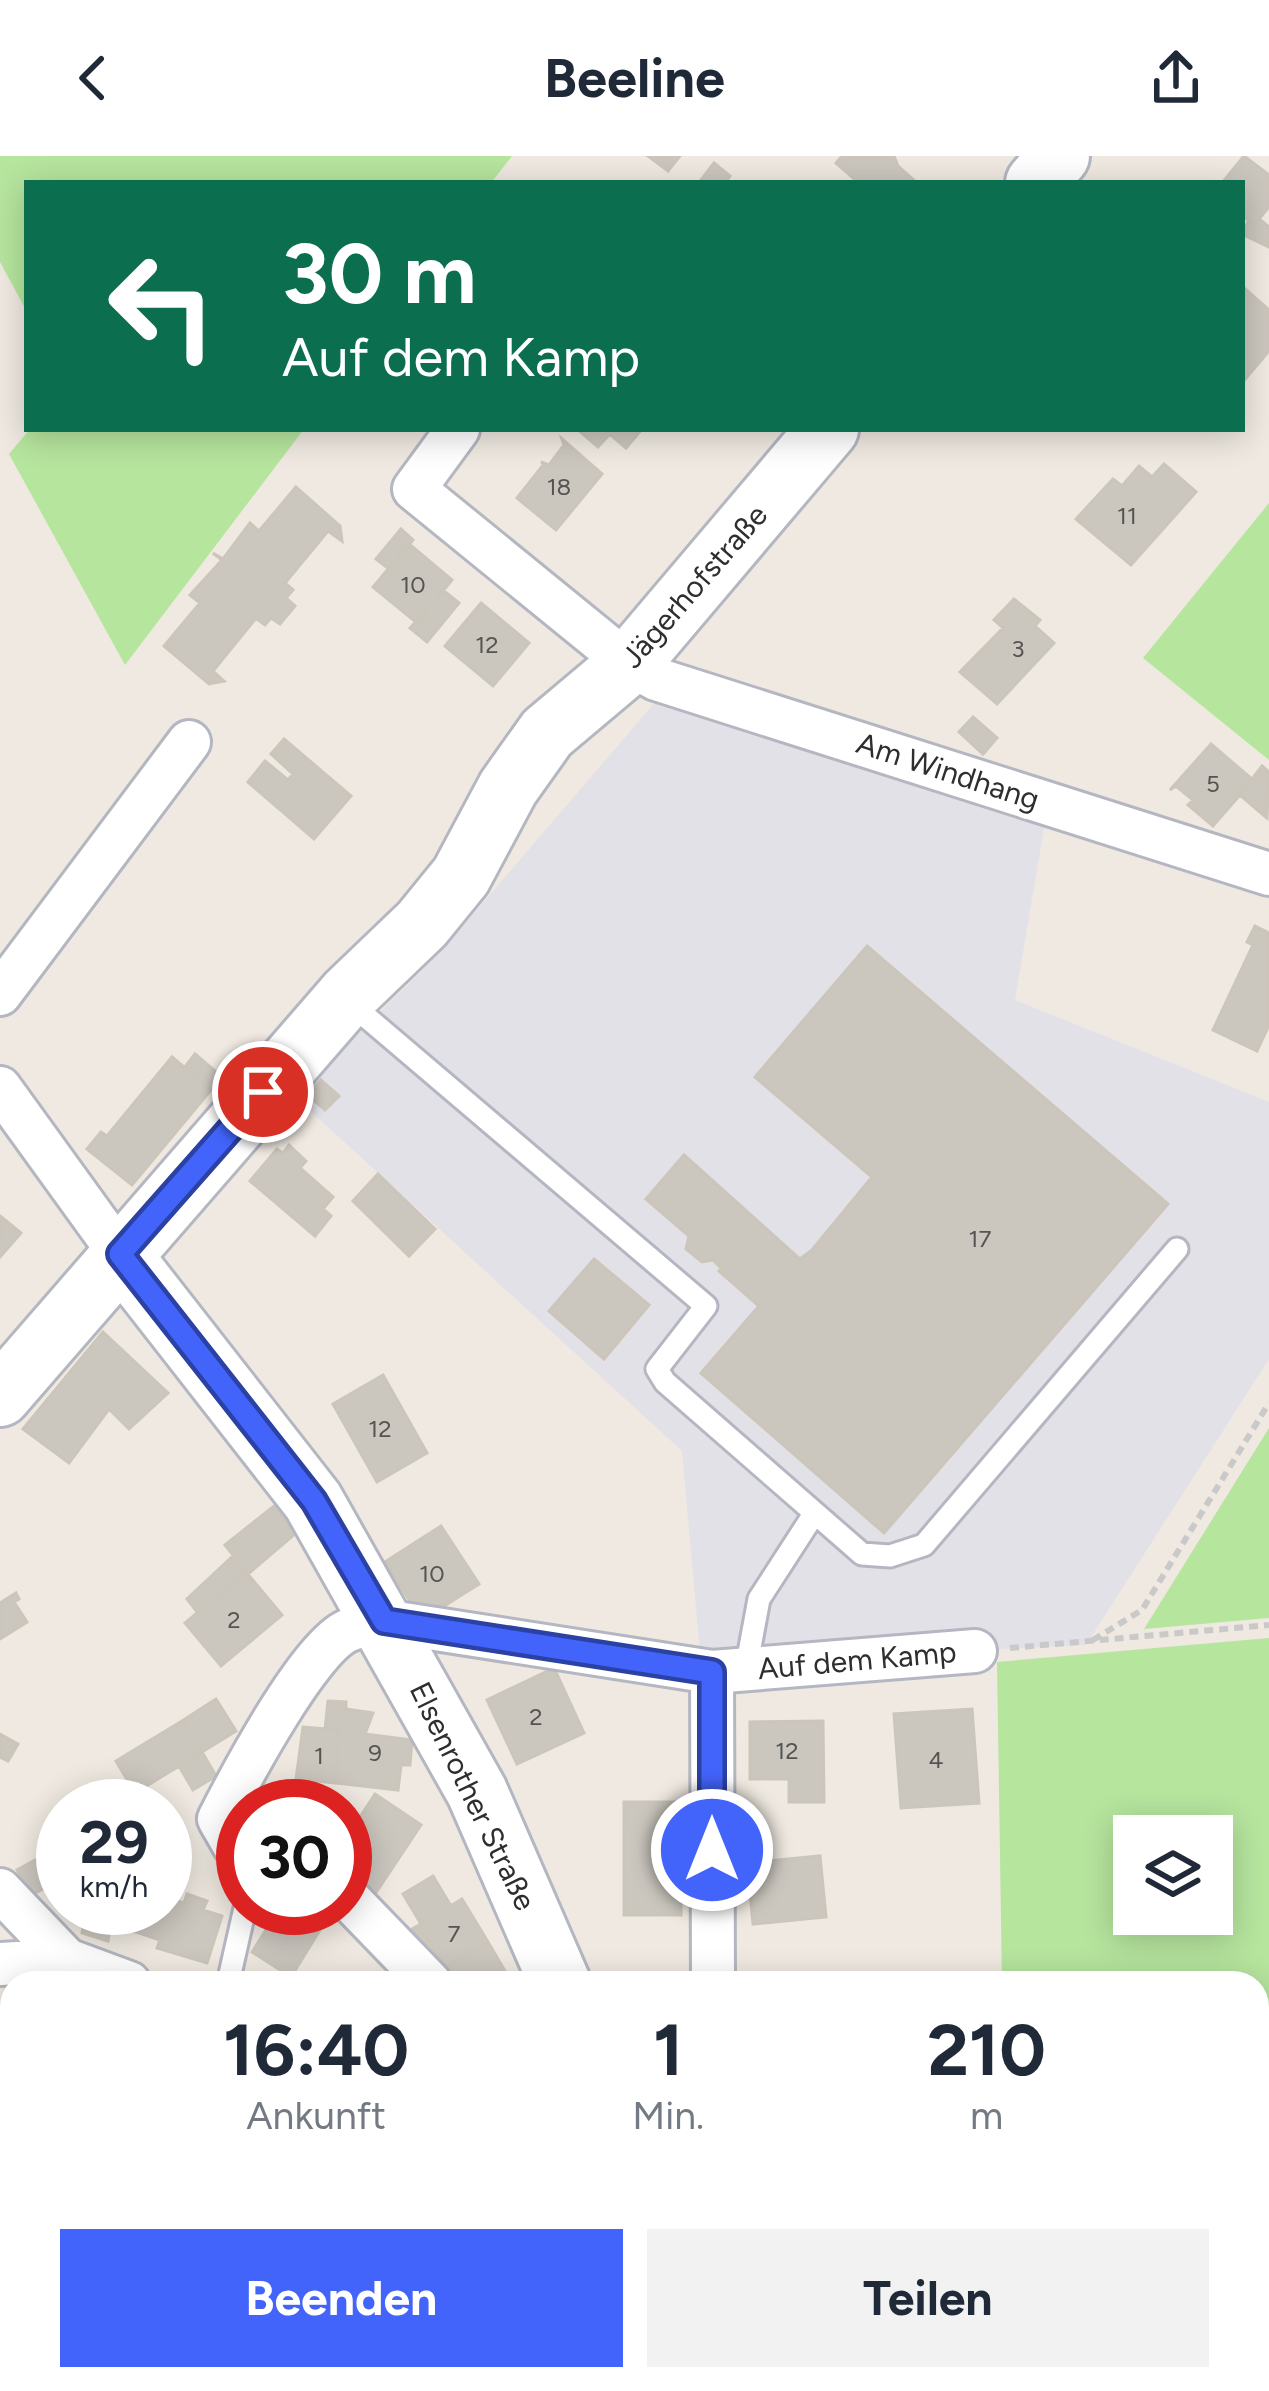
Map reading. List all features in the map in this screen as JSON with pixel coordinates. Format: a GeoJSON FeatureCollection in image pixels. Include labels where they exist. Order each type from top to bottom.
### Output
{"type":"FeatureCollection","features":[{"type":"Feature","properties":{"kind":"main road"},"geometry":{"type":"LineString","coordinates":[[1038,180],[1058,156]]}},
{"type":"Feature","properties":{"kind":"main road","name":"Jägerhofstraße"},"geometry":{"type":"LineString","coordinates":[[0,1396],[349,994],[422,924],[461,876],[508,788],[547,733],[629,664],[825,432]]}},
{"type":"Feature","properties":{"kind":"main road","name":"Elsenrother Straße"},"geometry":{"type":"LineString","coordinates":[[120,1254],[314,1501],[477,1792],[555,1971]]}},
{"type":"Feature","properties":{"kind":"street","name":"Am Windhang"},"geometry":{"type":"LineString","coordinates":[[456,432],[414,489],[629,664],[656,679],[1269,874]]}},
{"type":"Feature","properties":{"kind":"street"},"geometry":{"type":"LineString","coordinates":[[0,994],[189,742]]}},
{"type":"Feature","properties":{"kind":"street","name":"Elsenrother Straße"},"geometry":{"type":"LineString","coordinates":[[0,1088],[120,1254]]}},
{"type":"Feature","properties":{"kind":"street"},"geometry":{"type":"LineString","coordinates":[[239,1779],[311,1666],[344,1631],[384,1621]]}},
{"type":"Feature","properties":{"kind":"street","name":"Auf dem Kamp"},"geometry":{"type":"LineString","coordinates":[[384,1621],[729,1670],[975,1651]]}},
{"type":"Feature","properties":{"kind":"street"},"geometry":{"type":"LineString","coordinates":[[714,1971],[729,1670]]}},
{"type":"Feature","properties":{"kind":"street"},"geometry":{"type":"LineString","coordinates":[[0,1890],[68,1960]]}},
{"type":"Feature","properties":{"kind":"street"},"geometry":{"type":"LineString","coordinates":[[372,1923],[418,1971]]}},
{"type":"Feature","properties":{"kind":"street"},"geometry":{"type":"LineString","coordinates":[[0,1964],[68,1960],[97,1971]]}},
{"type":"Feature","properties":{"kind":"lane"},"geometry":{"type":"LineString","coordinates":[[349,994],[364,1015],[706,1306],[657,1369],[664,1382],[862,1554],[890,1556],[924,1545],[1177,1250]]}},
{"type":"Feature","properties":{"kind":"lane"},"geometry":{"type":"LineString","coordinates":[[729,1670],[760,1599],[814,1514]]}},
{"type":"Feature","properties":{"kind":"lane"},"geometry":{"type":"LineString","coordinates":[[231,1971],[239,1935]]}},
{"type":"Feature","properties":{"kind":"path"},"geometry":{"type":"LineString","coordinates":[[1093,1640],[1142,1610],[1269,1402]]}},
{"type":"Feature","properties":{"kind":"path"},"geometry":{"type":"LineString","coordinates":[[975,1651],[1269,1625]]}},
{"type":"Feature","properties":{"kind":"shaded area"},"geometry":{"type":"Polygon","coordinates":[[[664,692],[1046,816],[1015,1000],[1269,1102],[1269,1359],[1086,1645],[701,1664],[682,1451],[294,1096],[439,954],[664,692]]]}},
{"type":"Feature","properties":{"kind":"green space"},"geometry":{"type":"Polygon","coordinates":[[[0,156],[512,156],[493,180],[24,180],[24,306],[0,262],[0,156]]]}},
{"type":"Feature","properties":{"kind":"green space"},"geometry":{"type":"Polygon","coordinates":[[[27,432],[302,432],[125,665],[9,454],[27,432]]]}},
{"type":"Feature","properties":{"kind":"green space"},"geometry":{"type":"Polygon","coordinates":[[[1269,503],[1269,760],[1143,658],[1269,503]]]}},
{"type":"Feature","properties":{"kind":"green space"},"geometry":{"type":"Polygon","coordinates":[[[1269,1428],[1269,1618],[1144,1629],[1269,1428]]]}},
{"type":"Feature","properties":{"kind":"green space"},"geometry":{"type":"Polygon","coordinates":[[[1269,1638],[1269,1971],[1002,1971],[997,1662],[1269,1638]]]}},
{"type":"Feature","properties":{"kind":"building"},"geometry":{"type":"Polygon","coordinates":[[[648,156],[680,156],[668,171],[648,156]]]}},
{"type":"Feature","properties":{"kind":"building"},"geometry":{"type":"Polygon","coordinates":[[[842,156],[894,156],[914,180],[856,180],[836,163],[842,156]]]}},
{"type":"Feature","properties":{"kind":"building"},"geometry":{"type":"Polygon","coordinates":[[[1244,156],[1269,175],[1269,207],[1254,225],[1245,218],[1245,180],[1224,180],[1244,156]]]}},
{"type":"Feature","properties":{"kind":"building"},"geometry":{"type":"Polygon","coordinates":[[[714,163],[730,176],[727,180],[701,180],[714,163]]]}},
{"type":"Feature","properties":{"kind":"building"},"geometry":{"type":"Polygon","coordinates":[[[1259,219],[1269,227],[1269,247],[1245,235],[1249,220],[1254,225],[1259,219]]]}},
{"type":"Feature","properties":{"kind":"building"},"geometry":{"type":"Polygon","coordinates":[[[1245,289],[1269,310],[1269,351],[1245,379],[1245,289]]]}},
{"type":"Feature","properties":{"kind":"building"},"geometry":{"type":"Polygon","coordinates":[[[580,432],[610,434],[598,447],[580,432]]]}},
{"type":"Feature","properties":{"kind":"building"},"geometry":{"type":"Polygon","coordinates":[[[607,432],[639,432],[626,448],[607,432]]]}},
{"type":"Feature","properties":{"kind":"building"},"geometry":{"type":"Polygon","coordinates":[[[562,439],[602,474],[556,530],[517,498],[544,464],[541,462],[549,465],[564,445],[562,439]]]}},
{"type":"Feature","properties":{"kind":"building"},"geometry":{"type":"Polygon","coordinates":[[[1164,464],[1196,492],[1131,565],[1076,519],[1113,479],[1122,486],[1139,466],[1152,477],[1164,464]]]}},
{"type":"Feature","properties":{"kind":"building"},"geometry":{"type":"Polygon","coordinates":[[[296,487],[340,526],[342,541],[328,531],[285,583],[293,590],[286,598],[295,606],[280,624],[271,618],[265,625],[256,618],[213,671],[224,681],[209,684],[164,646],[200,603],[190,595],[222,560],[213,553],[223,559],[250,523],[259,531],[296,487]]]}},
{"type":"Feature","properties":{"kind":"building"},"geometry":{"type":"Polygon","coordinates":[[[401,529],[413,540],[389,569],[376,559],[401,529]]]}},
{"type":"Feature","properties":{"kind":"building"},"geometry":{"type":"Polygon","coordinates":[[[409,544],[452,580],[417,623],[373,587],[409,544]]]}},
{"type":"Feature","properties":{"kind":"building"},"geometry":{"type":"Polygon","coordinates":[[[444,591],[459,603],[427,642],[410,628],[444,591]]]}},
{"type":"Feature","properties":{"kind":"building"},"geometry":{"type":"Polygon","coordinates":[[[1014,599],[1040,620],[1035,626],[1054,643],[997,704],[960,672],[1003,628],[994,620],[1014,599]]]}},
{"type":"Feature","properties":{"kind":"building"},"geometry":{"type":"Polygon","coordinates":[[[481,603],[529,643],[493,686],[445,646],[481,603]]]}},
{"type":"Feature","properties":{"kind":"building"},"geometry":{"type":"Polygon","coordinates":[[[973,717],[997,738],[983,754],[959,732],[973,717]]]}},
{"type":"Feature","properties":{"kind":"building"},"geometry":{"type":"Polygon","coordinates":[[[284,739],[351,796],[314,839],[248,782],[265,761],[288,780],[293,774],[271,754],[284,739]]]}},
{"type":"Feature","properties":{"kind":"building"},"geometry":{"type":"Polygon","coordinates":[[[1211,744],[1253,780],[1213,826],[1188,805],[1193,800],[1176,786],[1170,790],[1211,744]]]}},
{"type":"Feature","properties":{"kind":"building"},"geometry":{"type":"Polygon","coordinates":[[[1262,766],[1269,772],[1267,818],[1240,795],[1262,766]]]}},
{"type":"Feature","properties":{"kind":"building"},"geometry":{"type":"Polygon","coordinates":[[[1255,926],[1269,933],[1269,1025],[1257,1051],[1213,1030],[1253,945],[1247,942],[1255,926]]]}},
{"type":"Feature","properties":{"kind":"building"},"geometry":{"type":"Polygon","coordinates":[[[867,946],[1168,1204],[884,1533],[701,1373],[759,1306],[713,1260],[702,1262],[686,1249],[689,1236],[646,1199],[684,1155],[800,1259],[812,1250],[872,1177],[755,1077],[867,946]]]}},
{"type":"Feature","properties":{"kind":"building"},"geometry":{"type":"Polygon","coordinates":[[[195,1054],[222,1077],[211,1090],[184,1068],[195,1054]]]}},
{"type":"Feature","properties":{"kind":"building"},"geometry":{"type":"Polygon","coordinates":[[[172,1057],[211,1090],[132,1185],[87,1149],[101,1132],[107,1136],[172,1057]]]}},
{"type":"Feature","properties":{"kind":"building"},"geometry":{"type":"Polygon","coordinates":[[[321,1080],[339,1096],[325,1110],[308,1095],[321,1080]]]}},
{"type":"Feature","properties":{"kind":"building"},"geometry":{"type":"Polygon","coordinates":[[[289,1145],[306,1161],[300,1168],[333,1197],[323,1209],[331,1216],[315,1236],[250,1181],[277,1149],[283,1153],[289,1145]]]}},
{"type":"Feature","properties":{"kind":"building"},"geometry":{"type":"Polygon","coordinates":[[[378,1174],[435,1229],[409,1256],[353,1201],[378,1174]]]}},
{"type":"Feature","properties":{"kind":"building"},"geometry":{"type":"Polygon","coordinates":[[[0,1216],[21,1233],[0,1257],[0,1216]]]}},
{"type":"Feature","properties":{"kind":"building"},"geometry":{"type":"Polygon","coordinates":[[[594,1259],[649,1305],[604,1359],[549,1311],[594,1259]]]}},
{"type":"Feature","properties":{"kind":"building"},"geometry":{"type":"Polygon","coordinates":[[[103,1332],[168,1393],[129,1429],[109,1409],[69,1463],[23,1429],[103,1332]]]}},
{"type":"Feature","properties":{"kind":"building"},"geometry":{"type":"Polygon","coordinates":[[[383,1375],[427,1453],[377,1482],[333,1404],[383,1375]]]}},
{"type":"Feature","properties":{"kind":"building"},"geometry":{"type":"Polygon","coordinates":[[[274,1506],[296,1533],[248,1574],[225,1545],[274,1506]]]}},
{"type":"Feature","properties":{"kind":"building"},"geometry":{"type":"Polygon","coordinates":[[[441,1526],[479,1584],[422,1620],[385,1562],[441,1526]]]}},
{"type":"Feature","properties":{"kind":"building"},"geometry":{"type":"Polygon","coordinates":[[[233,1556],[246,1572],[198,1613],[187,1599],[233,1556]]]}},
{"type":"Feature","properties":{"kind":"building"},"geometry":{"type":"Polygon","coordinates":[[[246,1572],[282,1615],[221,1666],[185,1623],[246,1572]]]}},
{"type":"Feature","properties":{"kind":"building"},"geometry":{"type":"Polygon","coordinates":[[[16,1593],[19,1599],[14,1602],[27,1622],[0,1639],[0,1603],[16,1593]]]}},
{"type":"Feature","properties":{"kind":"building"},"geometry":{"type":"Polygon","coordinates":[[[554,1668],[584,1733],[517,1764],[487,1700],[554,1668]]]}},
{"type":"Feature","properties":{"kind":"building"},"geometry":{"type":"Polygon","coordinates":[[[216,1699],[236,1731],[202,1752],[182,1721],[216,1699]]]}},
{"type":"Feature","properties":{"kind":"building"},"geometry":{"type":"Polygon","coordinates":[[[328,1701],[346,1702],[346,1709],[373,1713],[365,1734],[412,1740],[410,1765],[401,1765],[398,1790],[372,1787],[372,1779],[336,1779],[339,1730],[325,1729],[328,1701]]]}},
{"type":"Feature","properties":{"kind":"building"},"geometry":{"type":"Polygon","coordinates":[[[972,1709],[979,1803],[901,1808],[894,1714],[972,1709]]]}},
{"type":"Feature","properties":{"kind":"building"},"geometry":{"type":"Polygon","coordinates":[[[182,1721],[202,1752],[158,1779],[127,1779],[116,1761],[182,1721]]]}},
{"type":"Feature","properties":{"kind":"building"},"geometry":{"type":"Polygon","coordinates":[[[823,1721],[824,1802],[789,1802],[789,1779],[750,1779],[750,1722],[823,1721]]]}},
{"type":"Feature","properties":{"kind":"building"},"geometry":{"type":"Polygon","coordinates":[[[303,1727],[339,1730],[336,1779],[296,1779],[303,1727]]]}},
{"type":"Feature","properties":{"kind":"building"},"geometry":{"type":"Polygon","coordinates":[[[0,1734],[18,1744],[8,1761],[0,1757],[0,1734]]]}},
{"type":"Feature","properties":{"kind":"building"},"geometry":{"type":"Polygon","coordinates":[[[202,1752],[216,1776],[193,1790],[192,1779],[187,1779],[179,1766],[202,1752]]]}},
{"type":"Feature","properties":{"kind":"building"},"geometry":{"type":"Polygon","coordinates":[[[375,1794],[421,1825],[372,1898],[375,1794]]]}},
{"type":"Feature","properties":{"kind":"building"},"geometry":{"type":"Polygon","coordinates":[[[624,1802],[681,1802],[681,1915],[624,1915],[624,1802]]]}},
{"type":"Feature","properties":{"kind":"building"},"geometry":{"type":"Polygon","coordinates":[[[820,1856],[826,1917],[753,1924],[747,1863],[820,1856]]]}},
{"type":"Feature","properties":{"kind":"building"},"geometry":{"type":"Polygon","coordinates":[[[36,1860],[36,1893],[30,1896],[17,1870],[36,1860]]]}},
{"type":"Feature","properties":{"kind":"building"},"geometry":{"type":"Polygon","coordinates":[[[433,1876],[451,1906],[421,1924],[403,1894],[433,1876]]]}},
{"type":"Feature","properties":{"kind":"building"},"geometry":{"type":"Polygon","coordinates":[[[192,1896],[207,1901],[203,1910],[216,1914],[216,1935],[207,1963],[157,1948],[160,1940],[145,1935],[192,1935],[192,1896]]]}},
{"type":"Feature","properties":{"kind":"building"},"geometry":{"type":"Polygon","coordinates":[[[462,1899],[488,1942],[445,1968],[419,1925],[462,1899]]]}},
{"type":"Feature","properties":{"kind":"building"},"geometry":{"type":"Polygon","coordinates":[[[419,1925],[436,1951],[424,1959],[407,1932],[419,1925]]]}},
{"type":"Feature","properties":{"kind":"building"},"geometry":{"type":"Polygon","coordinates":[[[263,1935],[317,1935],[295,1971],[282,1971],[252,1952],[263,1935]]]}},
{"type":"Feature","properties":{"kind":"building"},"geometry":{"type":"Polygon","coordinates":[[[488,1942],[505,1971],[447,1971],[488,1942]]]}},
{"type":"Feature","properties":{"kind":"route"},"geometry":{"type":"LineString","coordinates":[[263,1092],[120,1254],[314,1501],[384,1621],[712,1672],[712,1850]]}}]}
